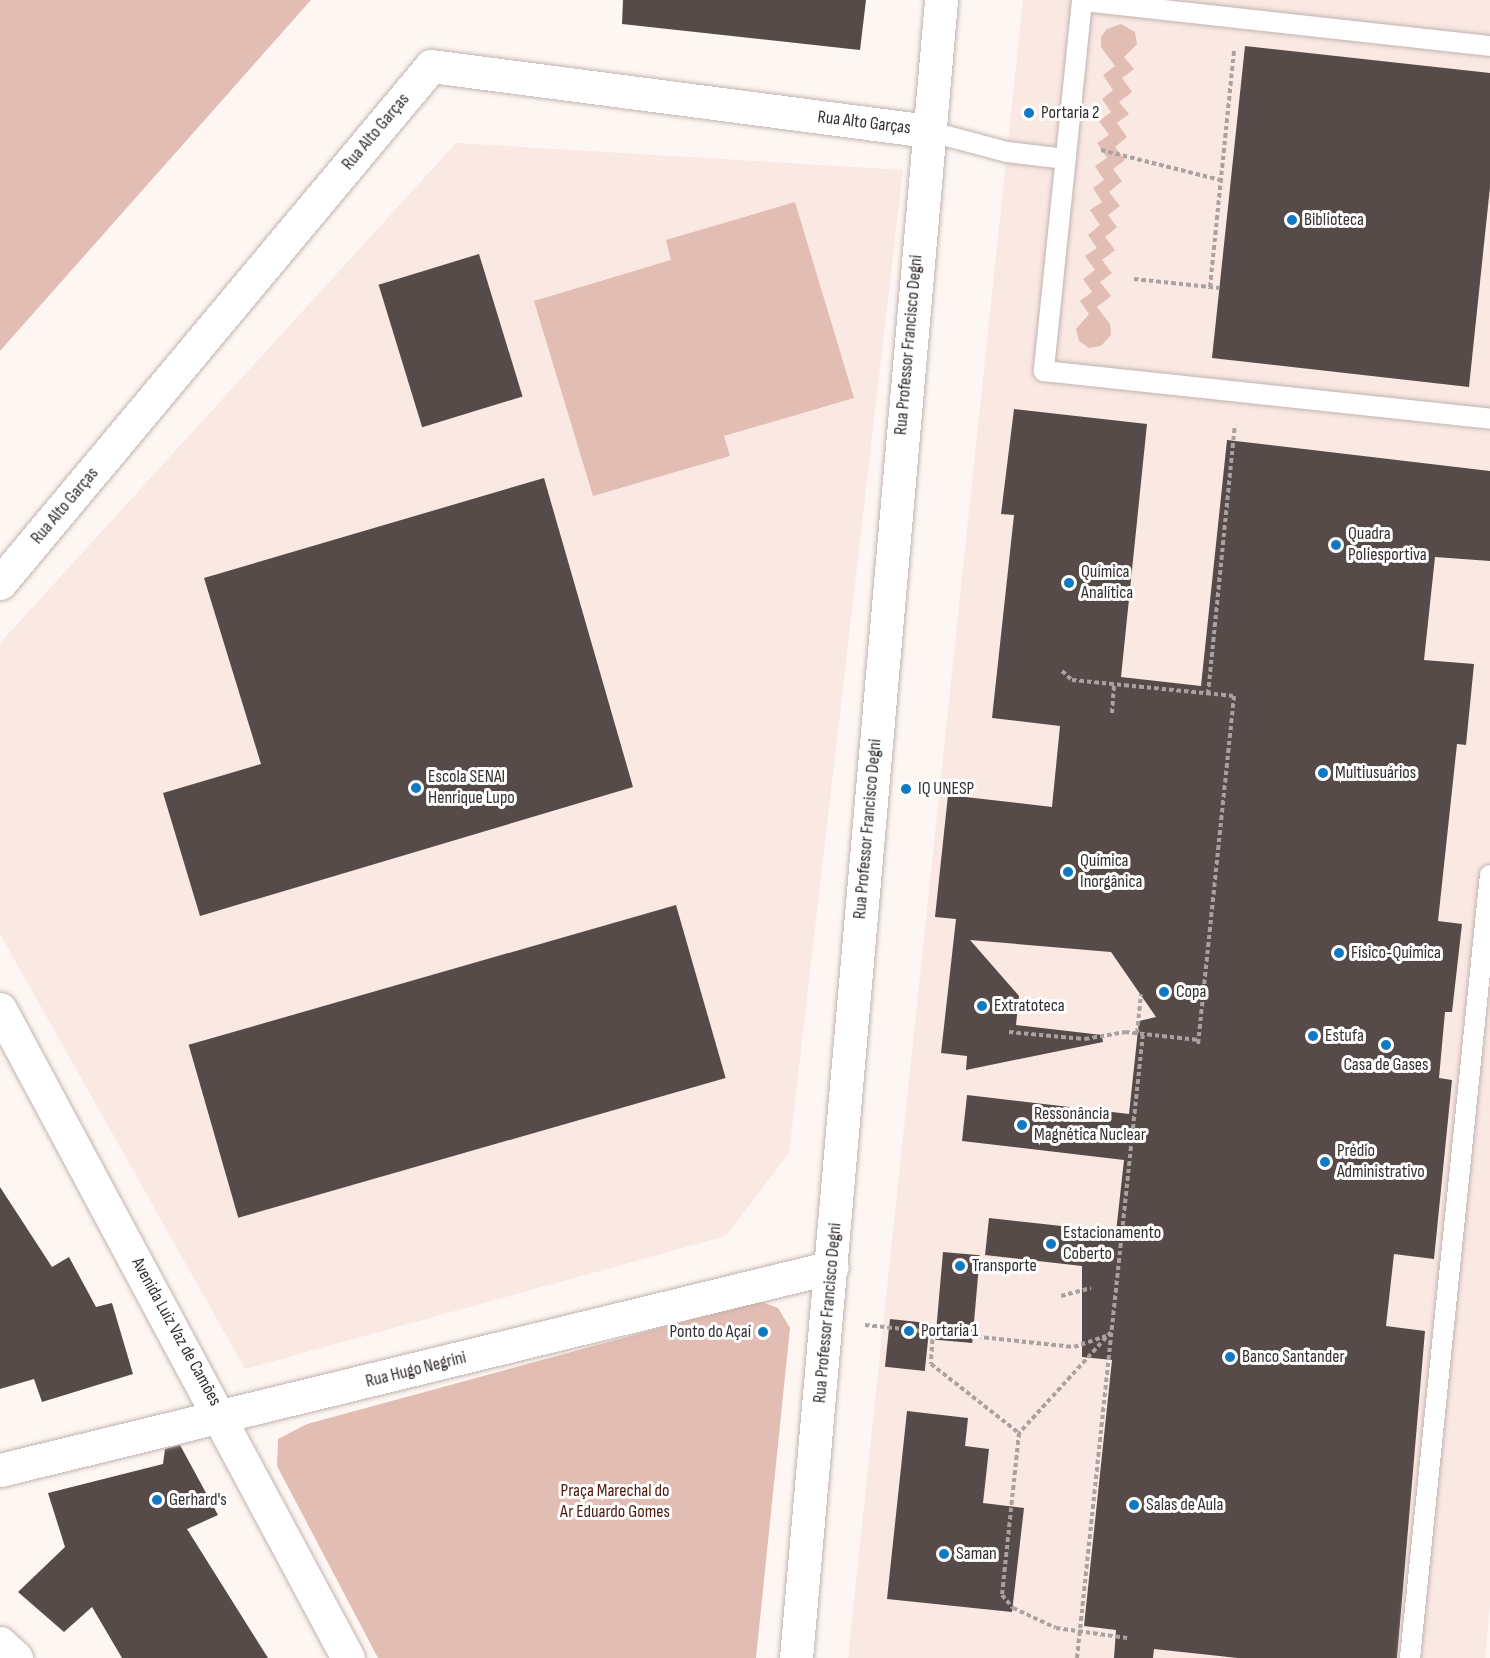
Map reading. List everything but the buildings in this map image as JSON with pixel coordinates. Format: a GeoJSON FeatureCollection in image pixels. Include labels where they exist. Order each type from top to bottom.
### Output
{"type":"FeatureCollection","features":[{"type":"Feature","properties":{"kind":"main road","name":"Rua Professor Francisco Degni"},"geometry":{"type":"LineString","coordinates":[[796,1658],[941,0]]}},
{"type":"Feature","properties":{"kind":"main road","name":"Rua Alto Garças"},"geometry":{"type":"LineString","coordinates":[[0,584],[431,66],[928,131]]}},
{"type":"Feature","properties":{"kind":"main road","name":"Avenida Luiz Vaz de Camões"},"geometry":{"type":"LineString","coordinates":[[0,1009],[223,1418],[348,1658]]}},
{"type":"Feature","properties":{"kind":"main road","name":"Rua Hugo Negrini"},"geometry":{"type":"LineString","coordinates":[[0,1470],[223,1418],[832,1267]]}},
{"type":"Feature","properties":{"kind":"main road"},"geometry":{"type":"LineString","coordinates":[[0,1643],[16,1658]]}},
{"type":"Feature","properties":{"kind":"lane"},"geometry":{"type":"LineString","coordinates":[[1490,46],[1082,2],[1044,371],[1490,419]]}},
{"type":"Feature","properties":{"kind":"lane"},"geometry":{"type":"LineString","coordinates":[[928,131],[1007,152],[1066,159]]}},
{"type":"Feature","properties":{"kind":"lane"},"geometry":{"type":"LineString","coordinates":[[1410,1658],[1490,875]]}},
{"type":"Feature","properties":{"kind":"path"},"geometry":{"type":"LineString","coordinates":[[1210,287],[1237,18]]}},
{"type":"Feature","properties":{"kind":"path"},"geometry":{"type":"LineString","coordinates":[[1134,279],[1220,288]]}},
{"type":"Feature","properties":{"kind":"path"},"geometry":{"type":"LineString","coordinates":[[1208,694],[1238,393]]}},
{"type":"Feature","properties":{"kind":"path"},"geometry":{"type":"LineString","coordinates":[[1062,671],[1072,680],[1234,696],[1198,1046]]}},
{"type":"Feature","properties":{"kind":"path"},"geometry":{"type":"LineString","coordinates":[[1112,713],[1114,684]]}},
{"type":"Feature","properties":{"kind":"path"},"geometry":{"type":"LineString","coordinates":[[1077,1658],[1112,1332],[1140,1033],[1141,994]]}},
{"type":"Feature","properties":{"kind":"path"},"geometry":{"type":"LineString","coordinates":[[1009,1032],[1085,1039],[1140,1033],[1199,1040]]}},
{"type":"Feature","properties":{"kind":"path"},"geometry":{"type":"LineString","coordinates":[[1061,1296],[1091,1288]]}},
{"type":"Feature","properties":{"kind":"path"},"geometry":{"type":"LineString","coordinates":[[827,1320],[1074,1347],[1112,1332]]}},
{"type":"Feature","properties":{"kind":"path"},"geometry":{"type":"LineString","coordinates":[[933,1332],[930,1364],[1019,1433]]}},
{"type":"Feature","properties":{"kind":"path"},"geometry":{"type":"LineString","coordinates":[[1112,1332],[1019,1433],[1002,1595],[1013,1608],[1034,1619],[1080,1633],[1127,1638]]}},
{"type":"Feature","properties":{"kind":"shaded area"},"geometry":{"type":"Polygon","coordinates":[[[1023,0],[1490,0],[1490,1605],[1485,1658],[848,1658],[1023,0]]]}},
{"type":"Feature","properties":{"kind":"shaded area","name":"Escola SENAI Henrique Lupo"},"geometry":{"type":"Polygon","coordinates":[[[456,143],[903,170],[789,1153],[726,1236],[245,1369],[0,934],[0,643],[456,143]]]}},
{"type":"Feature","properties":{"kind":"green space"},"geometry":{"type":"Polygon","coordinates":[[[0,0],[311,0],[0,351],[0,0]]]}},
{"type":"Feature","properties":{"kind":"green space"},"geometry":{"type":"Polygon","coordinates":[[[1121,24],[1135,32],[1137,44],[1124,57],[1134,69],[1122,78],[1132,92],[1119,102],[1129,114],[1117,123],[1127,137],[1115,147],[1125,160],[1113,169],[1122,181],[1109,192],[1120,206],[1108,215],[1117,227],[1105,237],[1115,250],[1102,260],[1112,273],[1100,282],[1111,296],[1097,307],[1110,324],[1111,335],[1101,346],[1089,348],[1079,341],[1076,329],[1089,314],[1080,301],[1092,292],[1083,279],[1095,270],[1085,256],[1097,248],[1088,235],[1100,225],[1090,210],[1102,202],[1093,188],[1104,180],[1095,166],[1107,158],[1097,143],[1109,135],[1099,121],[1111,112],[1102,99],[1113,90],[1103,75],[1115,66],[1101,47],[1101,37],[1107,29],[1121,24]]]}},
{"type":"Feature","properties":{"kind":"green space"},"geometry":{"type":"Polygon","coordinates":[[[795,202],[854,398],[724,436],[730,456],[593,496],[534,301],[671,260],[666,240],[795,202]]]}},
{"type":"Feature","properties":{"kind":"green space","name":"Praça Marechal do Ar Eduardo Gomes"},"geometry":{"type":"Polygon","coordinates":[[[759,1301],[778,1308],[790,1328],[756,1658],[378,1658],[277,1466],[278,1439],[307,1424],[759,1301]]]}},
{"type":"Feature","properties":{"kind":"place","name":"Portaria 2"},"geometry":{"type":"Point","coordinates":[1029,113]}},
{"type":"Feature","properties":{"kind":"place","name":"Biblioteca"},"geometry":{"type":"Point","coordinates":[1292,220]}},
{"type":"Feature","properties":{"kind":"place","name":"Quadra Poliesportiva"},"geometry":{"type":"Point","coordinates":[1336,545]}},
{"type":"Feature","properties":{"kind":"place","name":"Química Analítica"},"geometry":{"type":"Point","coordinates":[1069,583]}},
{"type":"Feature","properties":{"kind":"place","name":"Multiusuários"},"geometry":{"type":"Point","coordinates":[1323,773]}},
{"type":"Feature","properties":{"kind":"place","name":"Escola SENAI Henrique Lupo"},"geometry":{"type":"Point","coordinates":[416,788]}},
{"type":"Feature","properties":{"kind":"place","name":"IQ UNESP"},"geometry":{"type":"Point","coordinates":[906,789]}},
{"type":"Feature","properties":{"kind":"place","name":"Química Inorgânica"},"geometry":{"type":"Point","coordinates":[1068,872]}},
{"type":"Feature","properties":{"kind":"place","name":"Físico-Química"},"geometry":{"type":"Point","coordinates":[1339,953]}},
{"type":"Feature","properties":{"kind":"place","name":"Copa"},"geometry":{"type":"Point","coordinates":[1164,992]}},
{"type":"Feature","properties":{"kind":"place","name":"Extratoteca"},"geometry":{"type":"Point","coordinates":[982,1006]}},
{"type":"Feature","properties":{"kind":"place","name":"Estufa"},"geometry":{"type":"Point","coordinates":[1313,1036]}},
{"type":"Feature","properties":{"kind":"place","name":"Casa de Gases"},"geometry":{"type":"Point","coordinates":[1386,1045]}},
{"type":"Feature","properties":{"kind":"place","name":"Ressonância Magnética Nuclear"},"geometry":{"type":"Point","coordinates":[1022,1125]}},
{"type":"Feature","properties":{"kind":"place","name":"Prédio Administrativo"},"geometry":{"type":"Point","coordinates":[1325,1162]}},
{"type":"Feature","properties":{"kind":"place","name":"Estacionamento Coberto"},"geometry":{"type":"Point","coordinates":[1051,1244]}},
{"type":"Feature","properties":{"kind":"place","name":"Transporte"},"geometry":{"type":"Point","coordinates":[960,1266]}},
{"type":"Feature","properties":{"kind":"place","name":"Portaria 1"},"geometry":{"type":"Point","coordinates":[909,1331]}},
{"type":"Feature","properties":{"kind":"place","name":"Ponto do Açaí"},"geometry":{"type":"Point","coordinates":[763,1332]}},
{"type":"Feature","properties":{"kind":"place","name":"Banco Santander"},"geometry":{"type":"Point","coordinates":[1230,1357]}},
{"type":"Feature","properties":{"kind":"place","name":"Gerhard's"},"geometry":{"type":"Point","coordinates":[157,1500]}},
{"type":"Feature","properties":{"kind":"place","name":"Salas de Aula"},"geometry":{"type":"Point","coordinates":[1134,1505]}},
{"type":"Feature","properties":{"kind":"place","name":"Saman"},"geometry":{"type":"Point","coordinates":[944,1554]}}]}
